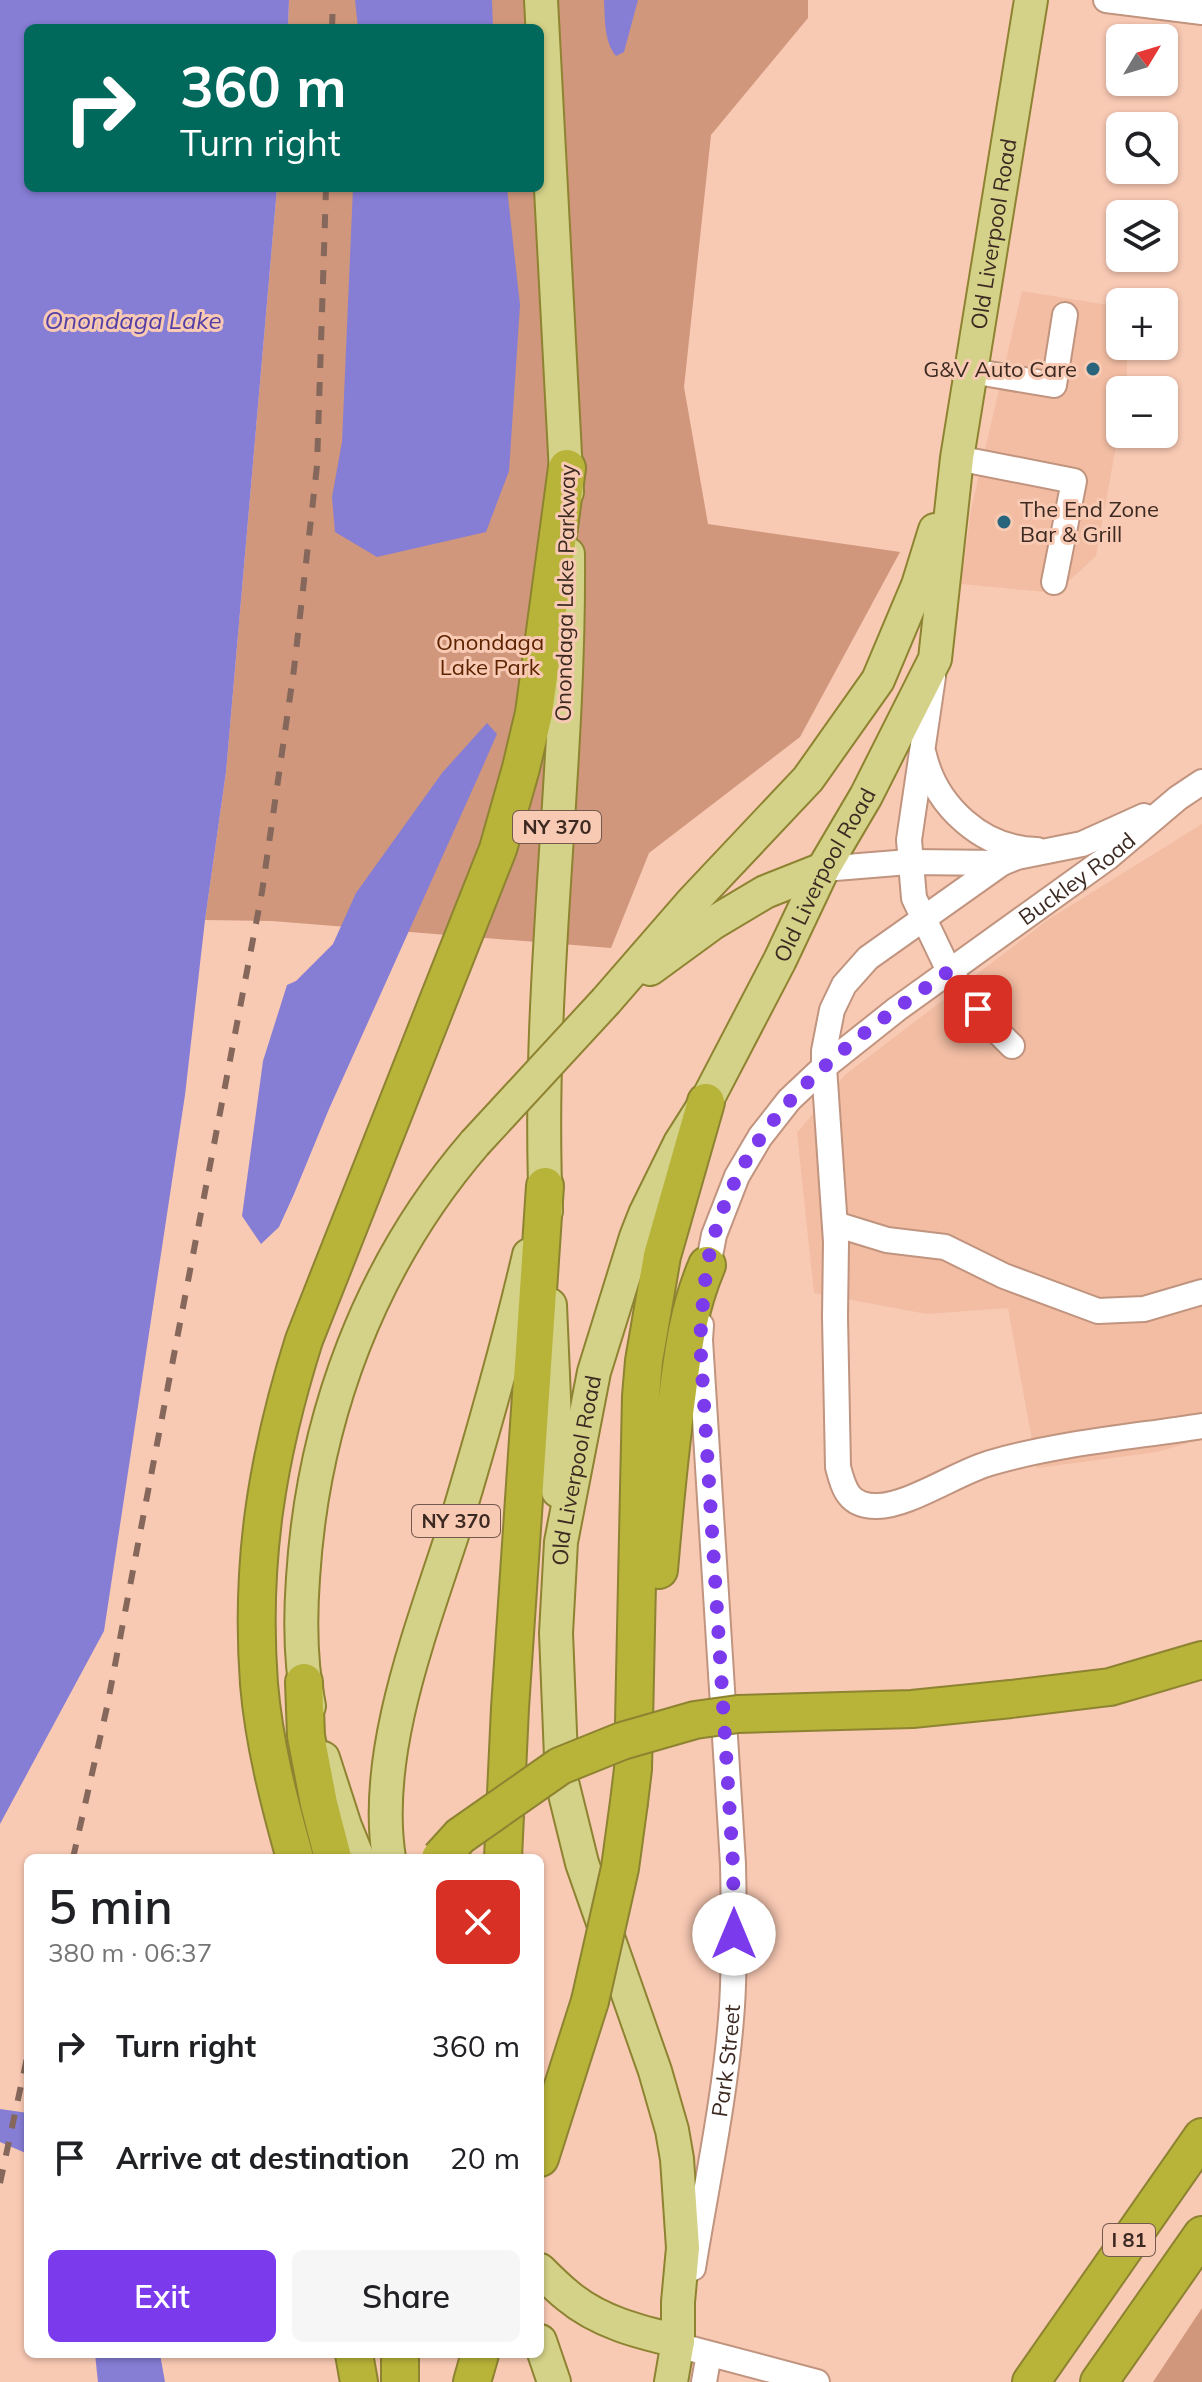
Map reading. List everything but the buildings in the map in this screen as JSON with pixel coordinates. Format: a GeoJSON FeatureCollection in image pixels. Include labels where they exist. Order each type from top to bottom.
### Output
{"type":"FeatureCollection","features":[{"type":"Feature","properties":{"kind":"highway"},"geometry":{"type":"LineString","coordinates":[[294,1854],[270,1761],[259,1686],[256,1592],[268,1474],[304,1340],[506,822],[534,713],[567,468]]}},
{"type":"Feature","properties":{"kind":"highway"},"geometry":{"type":"LineString","coordinates":[[544,2145],[590,2001],[620,1868],[633,1769],[644,1361],[662,1256],[706,1102]]}},
{"type":"Feature","properties":{"kind":"highway"},"geometry":{"type":"LineString","coordinates":[[503,1854],[545,1186]]}},
{"type":"Feature","properties":{"kind":"highway"},"geometry":{"type":"LineString","coordinates":[[629,1802],[643,1739],[670,1447],[686,1328],[707,1265]]}},
{"type":"Feature","properties":{"kind":"highway"},"geometry":{"type":"LineString","coordinates":[[444,1854],[460,1836],[560,1766],[622,1741],[695,1720],[738,1714],[912,1709],[1011,1699],[1110,1687],[1202,1660]]}},
{"type":"Feature","properties":{"kind":"highway"},"geometry":{"type":"LineString","coordinates":[[304,1682],[306,1736],[332,1854]]}},
{"type":"Feature","properties":{"kind":"highway","name":"I 81"},"geometry":{"type":"LineString","coordinates":[[1031,2382],[1202,2137]]}},
{"type":"Feature","properties":{"kind":"highway","name":"I 81"},"geometry":{"type":"LineString","coordinates":[[1104,2375],[1202,2235]]}},
{"type":"Feature","properties":{"kind":"highway"},"geometry":{"type":"LineString","coordinates":[[355,2358],[359,2382]]}},
{"type":"Feature","properties":{"kind":"highway"},"geometry":{"type":"LineString","coordinates":[[400,2358],[400,2382]]}},
{"type":"Feature","properties":{"kind":"highway"},"geometry":{"type":"LineString","coordinates":[[421,2382],[422,2358]]}},
{"type":"Feature","properties":{"kind":"highway"},"geometry":{"type":"LineString","coordinates":[[454,2382],[457,2358]]}},
{"type":"Feature","properties":{"kind":"highway"},"geometry":{"type":"LineString","coordinates":[[472,2382],[479,2358]]}},
{"type":"Feature","properties":{"kind":"main road","name":"Onondaga Lake Parkway"},"geometry":{"type":"LineString","coordinates":[[541,0],[542,24]]}},
{"type":"Feature","properties":{"kind":"main road","name":"Old Liverpool Road"},"geometry":{"type":"LineString","coordinates":[[678,2343],[683,2248],[672,2130],[655,2071],[582,1863],[562,1782],[556,1633],[561,1542],[594,1372],[645,1214],[935,659],[957,458],[1031,0]]}},
{"type":"Feature","properties":{"kind":"main road","name":"Onondaga Lake Parkway"},"geometry":{"type":"LineString","coordinates":[[544,54],[567,468],[568,608],[546,996],[545,1186]]}},
{"type":"Feature","properties":{"kind":"main road"},"geometry":{"type":"LineString","coordinates":[[356,1854],[318,1741],[304,1682],[301,1612],[306,1527],[332,1404],[346,1360],[402,1247],[432,1198],[475,1143],[606,1001],[703,913],[808,779],[878,680],[918,585],[957,458]]}},
{"type":"Feature","properties":{"kind":"main road"},"geometry":{"type":"LineString","coordinates":[[703,913],[823,869]]}},
{"type":"Feature","properties":{"kind":"main road","name":"NY 370"},"geometry":{"type":"LineString","coordinates":[[545,1186],[561,1542]]}},
{"type":"Feature","properties":{"kind":"main road","name":"NY 370"},"geometry":{"type":"LineString","coordinates":[[389,1854],[386,1816],[389,1762],[409,1674],[477,1452],[519,1301],[545,1186]]}},
{"type":"Feature","properties":{"kind":"main road"},"geometry":{"type":"LineString","coordinates":[[544,2274],[583,2308],[636,2331],[678,2343]]}},
{"type":"Feature","properties":{"kind":"main road","name":"Park Street"},"geometry":{"type":"LineString","coordinates":[[671,2382],[678,2343]]}},
{"type":"Feature","properties":{"kind":"main road"},"geometry":{"type":"LineString","coordinates":[[544,2353],[554,2382]]}},
{"type":"Feature","properties":{"kind":"street"},"geometry":{"type":"LineString","coordinates":[[1106,0],[1202,12]]}},
{"type":"Feature","properties":{"kind":"street"},"geometry":{"type":"LineString","coordinates":[[971,371],[1054,385],[1065,315]]}},
{"type":"Feature","properties":{"kind":"street"},"geometry":{"type":"LineString","coordinates":[[957,458],[1074,481],[1054,582]]}},
{"type":"Feature","properties":{"kind":"street","name":"Old Liverpool Road"},"geometry":{"type":"LineString","coordinates":[[935,659],[909,840],[914,898],[949,971],[988,1022],[1012,1046]]}},
{"type":"Feature","properties":{"kind":"street"},"geometry":{"type":"LineString","coordinates":[[922,748],[934,787],[954,814],[978,832],[1011,846],[1055,850]]}},
{"type":"Feature","properties":{"kind":"street","name":"Buckley Road"},"geometry":{"type":"LineString","coordinates":[[949,971],[1107,858],[1178,798],[1202,782]]}},
{"type":"Feature","properties":{"kind":"street"},"geometry":{"type":"LineString","coordinates":[[823,869],[909,862],[1002,863],[1082,844],[1178,798]]}},
{"type":"Feature","properties":{"kind":"street"},"geometry":{"type":"LineString","coordinates":[[1002,863],[868,958],[844,985],[832,1010],[824,1067],[835,1224],[838,1467],[844,1490],[860,1504],[879,1506],[904,1499],[987,1463],[1040,1451],[1202,1426]]}},
{"type":"Feature","properties":{"kind":"street","name":"Park Street"},"geometry":{"type":"LineString","coordinates":[[678,2343],[719,2113],[732,1991],[733,1864],[700,1340],[707,1265],[714,1235],[737,1176],[760,1137],[789,1100],[824,1067],[949,971]]}},
{"type":"Feature","properties":{"kind":"street"},"geometry":{"type":"LineString","coordinates":[[835,1224],[887,1240],[945,1247],[1004,1276],[1098,1311],[1144,1309],[1202,1292]]}},
{"type":"Feature","properties":{"kind":"street"},"geometry":{"type":"LineString","coordinates":[[678,2343],[811,2381]]}},
{"type":"Feature","properties":{"kind":"street"},"geometry":{"type":"LineString","coordinates":[[704,2382],[709,2354]]}},
{"type":"Feature","properties":{"kind":"shaded area"},"geometry":{"type":"Polygon","coordinates":[[[1022,291],[1106,305],[1106,360],[1127,360],[1127,376],[1106,376],[1106,448],[1116,448],[1096,556],[1056,593],[961,584],[971,510],[1022,291]]]}},
{"type":"Feature","properties":{"kind":"shaded area"},"geometry":{"type":"Polygon","coordinates":[[[1202,824],[1202,1439],[1157,1452],[1037,1468],[1008,1308],[927,1314],[814,1293],[797,1133],[845,1075],[1049,919],[1202,824]]]}},
{"type":"Feature","properties":{"kind":"green space","name":"Onondaga Lake Park"},"geometry":{"type":"Polygon","coordinates":[[[289,0],[808,0],[808,18],[711,135],[684,387],[708,524],[900,552],[800,737],[649,853],[611,948],[272,921],[205,920],[226,772],[277,192],[544,192],[544,24],[288,24],[289,0]]]}},
{"type":"Feature","properties":{"kind":"green space"},"geometry":{"type":"Polygon","coordinates":[[[1202,2308],[1202,2382],[1153,2382],[1202,2308]]]}},
{"type":"Feature","properties":{"kind":"water","name":"Onondaga Lake"},"geometry":{"type":"Polygon","coordinates":[[[0,0],[289,0],[288,24],[24,24],[24,192],[277,192],[226,772],[185,1095],[104,1631],[0,1824],[0,0]]]}},
{"type":"Feature","properties":{"kind":"water"},"geometry":{"type":"Polygon","coordinates":[[[355,0],[492,0],[493,24],[358,24],[355,0]]]}},
{"type":"Feature","properties":{"kind":"water"},"geometry":{"type":"Polygon","coordinates":[[[604,0],[638,0],[624,52],[616,56],[607,37],[604,0]]]}},
{"type":"Feature","properties":{"kind":"water"},"geometry":{"type":"Polygon","coordinates":[[[353,192],[507,192],[520,305],[509,471],[486,532],[377,557],[335,532],[332,497],[342,442],[353,192]]]}},
{"type":"Feature","properties":{"kind":"water"},"geometry":{"type":"Polygon","coordinates":[[[487,723],[497,734],[279,1227],[261,1244],[242,1216],[263,1061],[287,985],[296,981],[333,944],[356,893],[442,773],[487,723]]]}},
{"type":"Feature","properties":{"kind":"water"},"geometry":{"type":"Polygon","coordinates":[[[0,2109],[24,2112],[24,2152],[0,2142],[0,2109]]]}},
{"type":"Feature","properties":{"kind":"water"},"geometry":{"type":"Polygon","coordinates":[[[95,2358],[161,2358],[165,2382],[98,2382],[95,2358]]]}},
{"type":"Feature","properties":{"kind":"railway"},"geometry":{"type":"LineString","coordinates":[[332,24],[333,0]]}},
{"type":"Feature","properties":{"kind":"railway"},"geometry":{"type":"LineString","coordinates":[[74,1854],[107,1707],[262,892],[294,669],[317,466],[326,192]]}},
{"type":"Feature","properties":{"kind":"railway"},"geometry":{"type":"LineString","coordinates":[[0,2183],[24,2072]]}},
{"type":"Feature","properties":{"kind":"place","name":"G&V Auto Care"},"geometry":{"type":"Point","coordinates":[1093,369]}},
{"type":"Feature","properties":{"kind":"place","name":"The End Zone Bar & Grill"},"geometry":{"type":"Point","coordinates":[1004,522]}},
{"type":"Feature","properties":{"kind":"route"},"geometry":{"type":"LineString","coordinates":[[734,1934],[733,1864],[700,1340],[707,1265],[714,1235],[737,1176],[760,1137],[789,1100],[824,1067],[949,971],[978,1009]]}}]}
